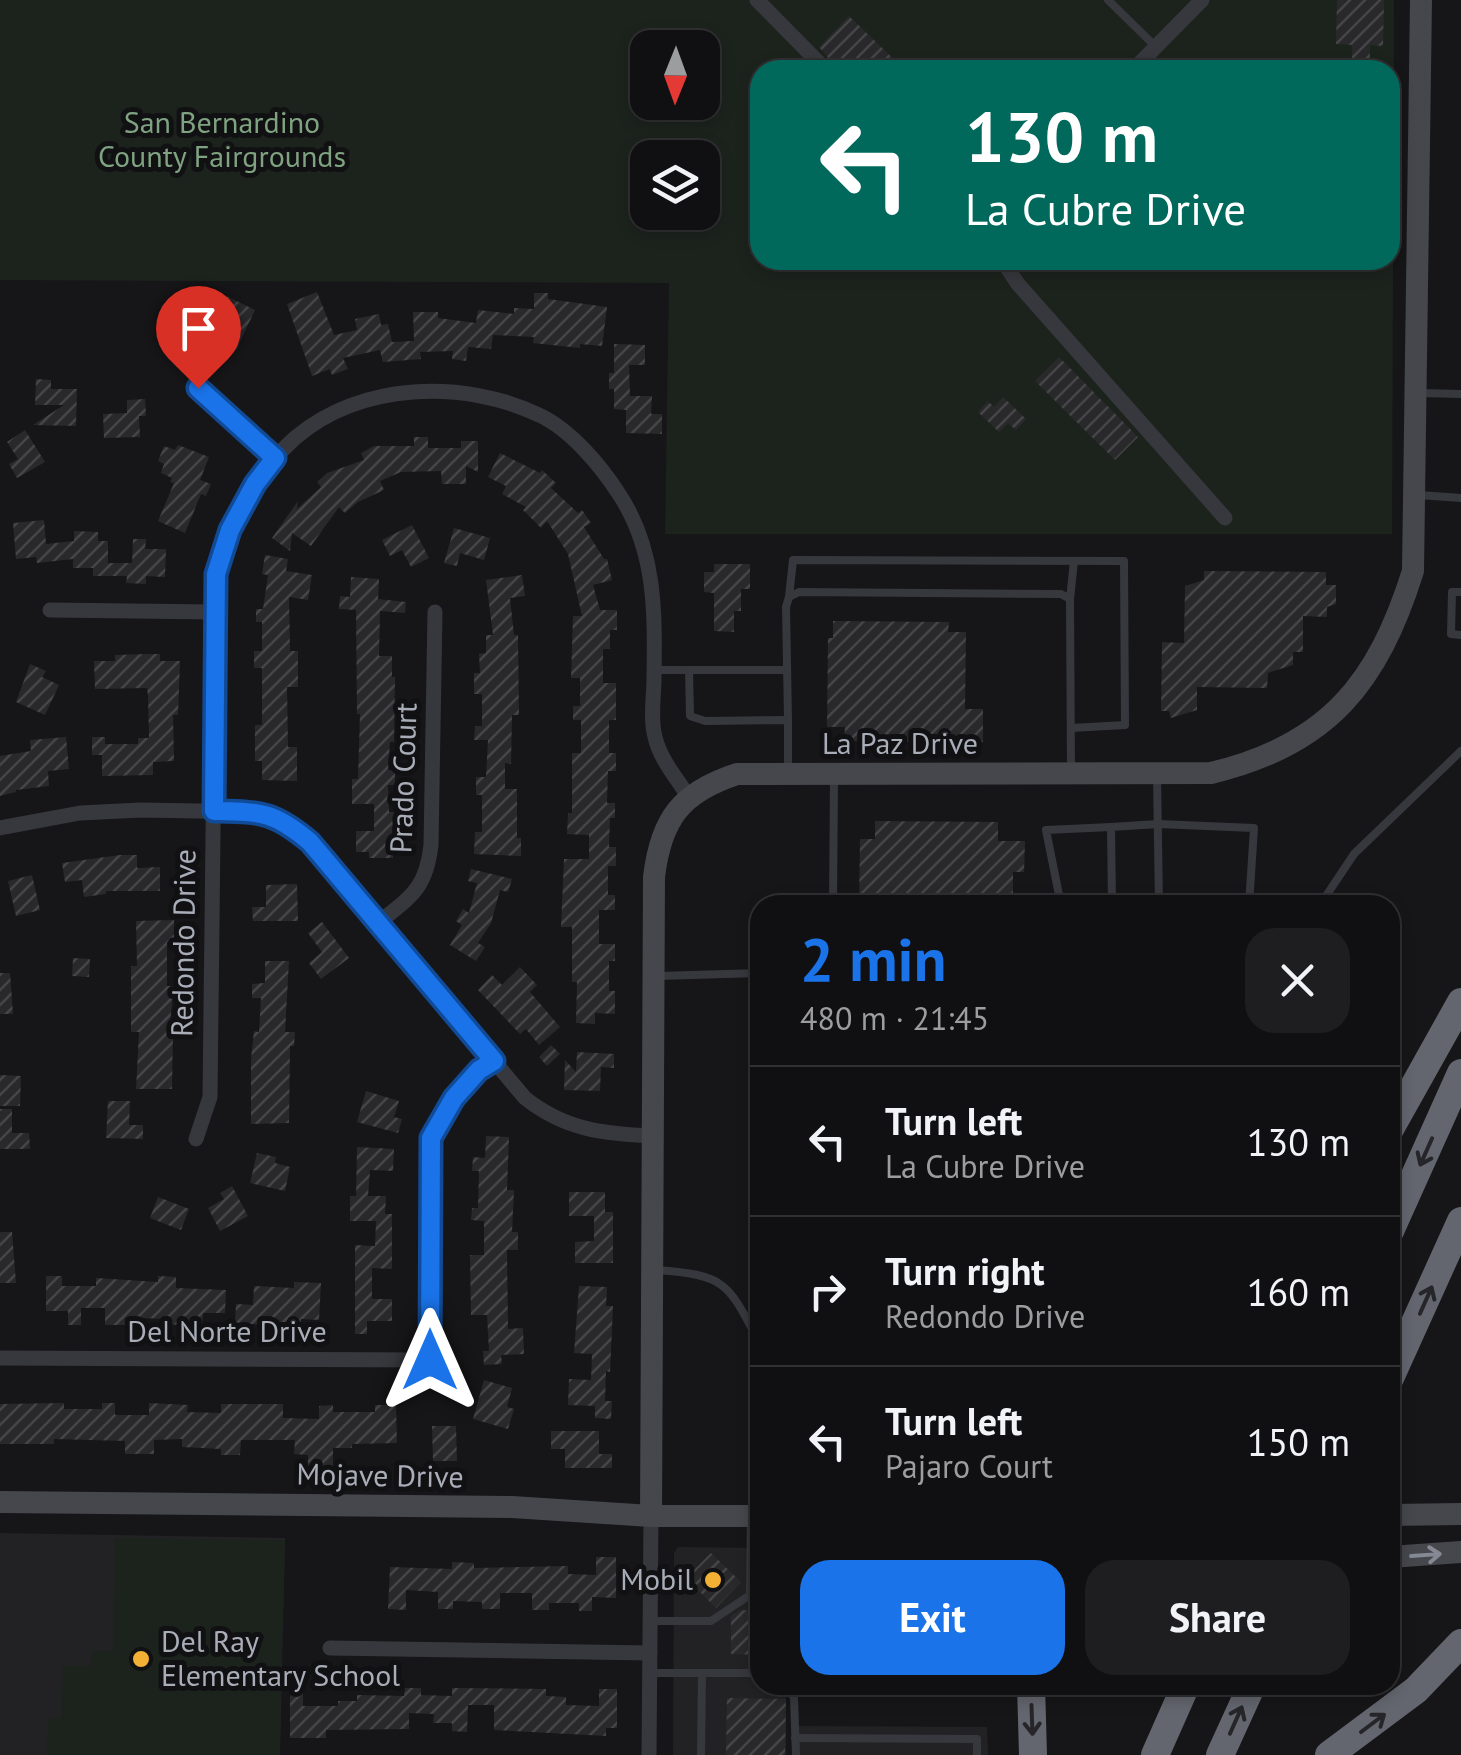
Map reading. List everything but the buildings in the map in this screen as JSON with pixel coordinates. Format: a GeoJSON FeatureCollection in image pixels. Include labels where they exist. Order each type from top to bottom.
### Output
{"type":"FeatureCollection","features":[{"type":"Feature","properties":{"kind":"highway"},"geometry":{"type":"LineString","coordinates":[[1400,1111],[1461,1002]]}},
{"type":"Feature","properties":{"kind":"highway"},"geometry":{"type":"LineString","coordinates":[[1400,1209],[1461,1073]]}},
{"type":"Feature","properties":{"kind":"highway"},"geometry":{"type":"LineString","coordinates":[[1400,1356],[1461,1221]]}},
{"type":"Feature","properties":{"kind":"highway"},"geometry":{"type":"LineString","coordinates":[[1329,1755],[1416,1690],[1461,1643]]}},
{"type":"Feature","properties":{"kind":"highway"},"geometry":{"type":"LineString","coordinates":[[1031,1695],[1034,1755]]}},
{"type":"Feature","properties":{"kind":"highway"},"geometry":{"type":"LineString","coordinates":[[1155,1755],[1182,1695]]}},
{"type":"Feature","properties":{"kind":"highway"},"geometry":{"type":"LineString","coordinates":[[1220,1755],[1247,1695]]}},
{"type":"Feature","properties":{"kind":"street"},"geometry":{"type":"LineString","coordinates":[[757,0],[816,60]]}},
{"type":"Feature","properties":{"kind":"street"},"geometry":{"type":"LineString","coordinates":[[1143,60],[1202,0]]}},
{"type":"Feature","properties":{"kind":"street","name":"La Paz Drive"},"geometry":{"type":"LineString","coordinates":[[688,796],[737,774],[1211,773],[1246,765],[1292,744],[1337,711],[1368,675],[1396,625],[1414,571],[1421,0]]}},
{"type":"Feature","properties":{"kind":"street"},"geometry":{"type":"LineString","coordinates":[[1009,270],[1224,518]]}},
{"type":"Feature","properties":{"kind":"street"},"geometry":{"type":"LineString","coordinates":[[198,388],[275,458]]}},
{"type":"Feature","properties":{"kind":"street","name":"Redondo Drive"},"geometry":{"type":"LineString","coordinates":[[196,1139],[210,1098],[216,574],[230,530],[255,484],[298,436],[334,414],[375,399],[418,391],[468,394],[542,416],[592,460],[619,494],[637,526],[649,561],[655,608],[654,732],[660,753],[688,796]]}},
{"type":"Feature","properties":{"kind":"street"},"geometry":{"type":"LineString","coordinates":[[50,610],[215,612]]}},
{"type":"Feature","properties":{"kind":"street","name":"Prado Court"},"geometry":{"type":"LineString","coordinates":[[377,924],[416,892],[428,871],[432,846],[435,612]]}},
{"type":"Feature","properties":{"kind":"street"},"geometry":{"type":"LineString","coordinates":[[649,1755],[654,876],[658,846],[669,820],[688,796]]}},
{"type":"Feature","properties":{"kind":"street"},"geometry":{"type":"LineString","coordinates":[[0,828],[80,813],[259,812],[285,821],[310,842],[525,1098],[564,1124],[610,1134],[654,1136]]}},
{"type":"Feature","properties":{"kind":"street","name":"Del Norte Drive"},"geometry":{"type":"LineString","coordinates":[[0,1358],[430,1360],[431,1138],[454,1098],[479,1070],[494,1061]]}},
{"type":"Feature","properties":{"kind":"street","name":"Mojave Drive"},"geometry":{"type":"LineString","coordinates":[[0,1502],[512,1507],[650,1516],[750,1516]]}},
{"type":"Feature","properties":{"kind":"street"},"geometry":{"type":"LineString","coordinates":[[1400,1515],[1461,1514]]}},
{"type":"Feature","properties":{"kind":"street"},"geometry":{"type":"LineString","coordinates":[[1400,1556],[1461,1552]]}},
{"type":"Feature","properties":{"kind":"street"},"geometry":{"type":"LineString","coordinates":[[330,1648],[650,1653]]}},
{"type":"Feature","properties":{"kind":"lane"},"geometry":{"type":"LineString","coordinates":[[1108,0],[1156,47]]}},
{"type":"Feature","properties":{"kind":"lane"},"geometry":{"type":"LineString","coordinates":[[1416,393],[1461,394]]}},
{"type":"Feature","properties":{"kind":"lane"},"geometry":{"type":"LineString","coordinates":[[1414,495],[1461,498]]}},
{"type":"Feature","properties":{"kind":"lane"},"geometry":{"type":"LineString","coordinates":[[788,774],[786,607],[793,560],[1124,561],[1125,725],[1071,728]]}},
{"type":"Feature","properties":{"kind":"lane"},"geometry":{"type":"LineString","coordinates":[[1071,775],[1070,598],[1074,561]]}},
{"type":"Feature","properties":{"kind":"lane"},"geometry":{"type":"LineString","coordinates":[[789,597],[799,592],[987,592],[1062,594],[1070,598]]}},
{"type":"Feature","properties":{"kind":"lane"},"geometry":{"type":"LineString","coordinates":[[1461,592],[1452,592],[1451,634],[1461,634]]}},
{"type":"Feature","properties":{"kind":"lane"},"geometry":{"type":"LineString","coordinates":[[654,670],[787,670]]}},
{"type":"Feature","properties":{"kind":"lane"},"geometry":{"type":"LineString","coordinates":[[689,670],[690,716],[705,721],[788,720]]}},
{"type":"Feature","properties":{"kind":"lane"},"geometry":{"type":"LineString","coordinates":[[1327,895],[1354,854],[1461,751]]}},
{"type":"Feature","properties":{"kind":"lane"},"geometry":{"type":"LineString","coordinates":[[833,895],[834,774]]}},
{"type":"Feature","properties":{"kind":"lane"},"geometry":{"type":"LineString","coordinates":[[1158,775],[1159,895]]}},
{"type":"Feature","properties":{"kind":"lane"},"geometry":{"type":"LineString","coordinates":[[1059,895],[1046,830],[1158,824],[1254,828],[1250,895]]}},
{"type":"Feature","properties":{"kind":"lane"},"geometry":{"type":"LineString","coordinates":[[1111,827],[1112,895]]}},
{"type":"Feature","properties":{"kind":"lane"},"geometry":{"type":"LineString","coordinates":[[654,976],[750,973]]}},
{"type":"Feature","properties":{"kind":"lane"},"geometry":{"type":"LineString","coordinates":[[653,1270],[698,1273],[726,1284],[750,1324]]}},
{"type":"Feature","properties":{"kind":"lane"},"geometry":{"type":"LineString","coordinates":[[650,1622],[711,1621],[750,1594]]}},
{"type":"Feature","properties":{"kind":"lane"},"geometry":{"type":"LineString","coordinates":[[650,1672],[750,1673]]}},
{"type":"Feature","properties":{"kind":"lane"},"geometry":{"type":"LineString","coordinates":[[701,1755],[702,1673]]}},
{"type":"Feature","properties":{"kind":"lane"},"geometry":{"type":"LineString","coordinates":[[792,1695],[796,1755]]}},
{"type":"Feature","properties":{"kind":"lane"},"geometry":{"type":"LineString","coordinates":[[796,1738],[977,1739],[977,1755]]}},
{"type":"Feature","properties":{"kind":"shaded area","name":"Del Ray Elementary School"},"geometry":{"type":"Polygon","coordinates":[[[0,1533],[285,1538],[280,1755],[0,1755],[0,1533]]]}},
{"type":"Feature","properties":{"kind":"shaded area"},"geometry":{"type":"Polygon","coordinates":[[[678,1547],[750,1548],[750,1695],[786,1695],[786,1755],[673,1755],[674,1553],[678,1547]]]}},
{"type":"Feature","properties":{"kind":"shaded area"},"geometry":{"type":"Polygon","coordinates":[[[799,1726],[987,1727],[988,1755],[799,1755],[799,1726]]]}},
{"type":"Feature","properties":{"kind":"green space","name":"San Bernardino County Fairgrounds"},"geometry":{"type":"Polygon","coordinates":[[[0,0],[1394,0],[1394,60],[750,60],[750,270],[1393,270],[1392,534],[665,534],[669,283],[0,280],[0,0]]]}},
{"type":"Feature","properties":{"kind":"green space","name":"Del Ray Elementary School"},"geometry":{"type":"Polygon","coordinates":[[[115,1538],[285,1540],[279,1755],[47,1755],[48,1719],[61,1719],[63,1666],[90,1666],[92,1651],[113,1651],[115,1538]]]}},
{"type":"Feature","properties":{"kind":"place","name":"Mobil"},"geometry":{"type":"Point","coordinates":[713,1580]}},
{"type":"Feature","properties":{"kind":"place","name":"Del Ray Elementary School"},"geometry":{"type":"Point","coordinates":[141,1659]}},
{"type":"Feature","properties":{"kind":"route"},"geometry":{"type":"LineString","coordinates":[[198,388],[275,458],[255,484],[230,530],[216,574],[214,811],[259,812],[285,821],[310,842],[494,1061],[479,1070],[454,1098],[431,1138],[430,1360]]}}]}
